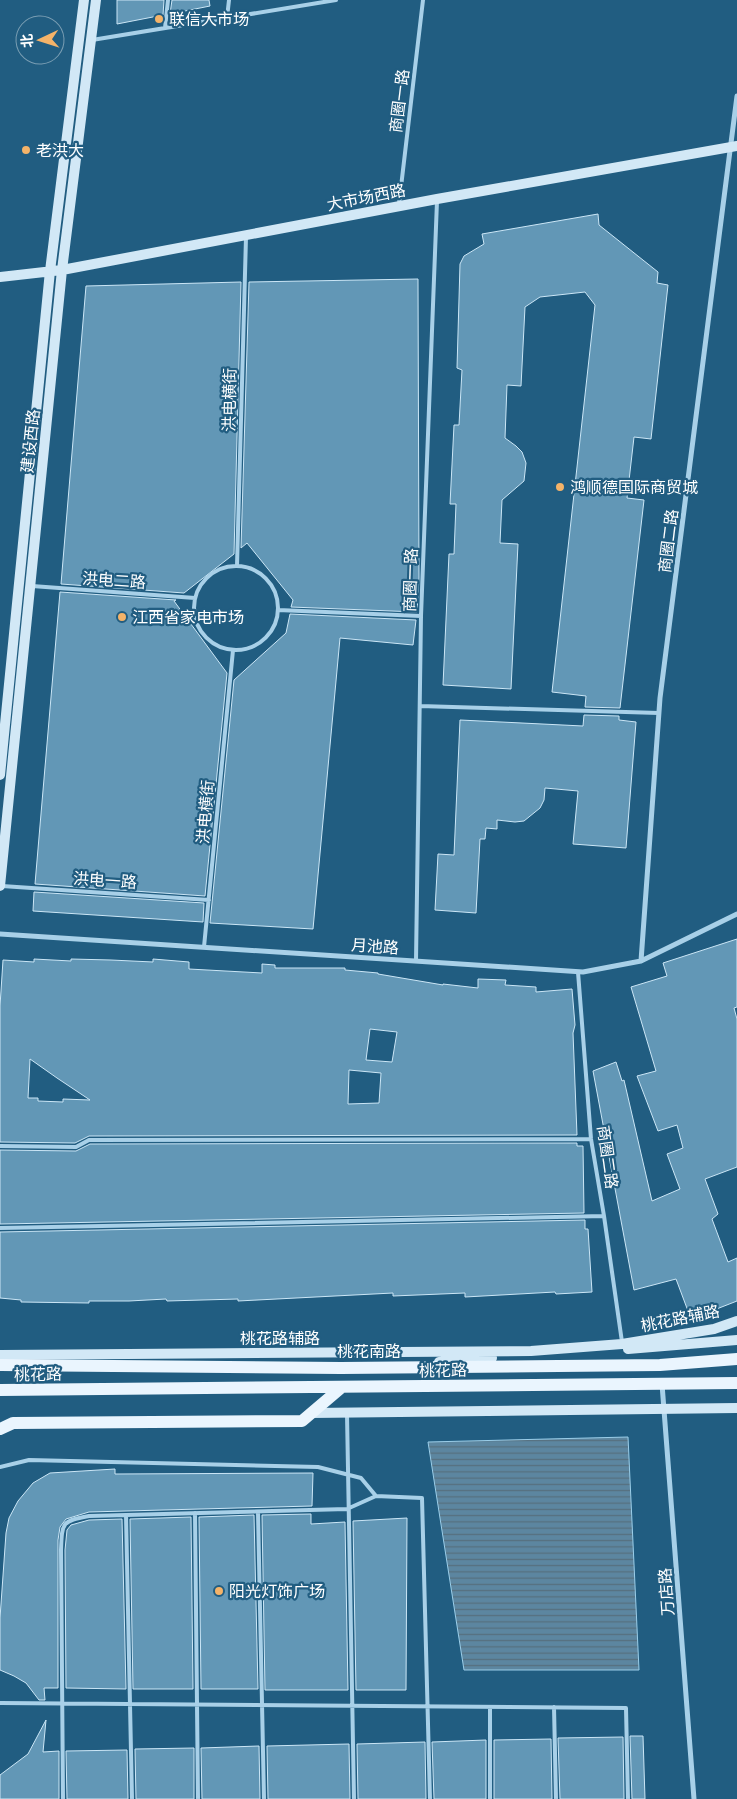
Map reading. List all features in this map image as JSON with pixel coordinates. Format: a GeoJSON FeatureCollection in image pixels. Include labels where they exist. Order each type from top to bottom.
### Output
{"type":"FeatureCollection","features":[{"type":"Feature","properties":{"kind":"main road","name":"建设西路"},"geometry":{"type":"LineString","coordinates":[[0,774],[50,271],[84,0]]}},
{"type":"Feature","properties":{"kind":"main road","name":"建设西路"},"geometry":{"type":"LineString","coordinates":[[0,886],[62,270],[96,0]]}},
{"type":"Feature","properties":{"kind":"main road","name":"大市场西路"},"geometry":{"type":"LineString","coordinates":[[0,277],[62,270],[399,206],[734,146]]}},
{"type":"Feature","properties":{"kind":"main road","name":"桃花路辅路"},"geometry":{"type":"LineString","coordinates":[[1,1359],[531,1352],[622,1344],[714,1329],[737,1321]]}},
{"type":"Feature","properties":{"kind":"main road"},"geometry":{"type":"LineString","coordinates":[[341,1368],[697,1345],[737,1340]]}},
{"type":"Feature","properties":{"kind":"main road"},"geometry":{"type":"LineString","coordinates":[[0,1344],[1,1359]]}},
{"type":"Feature","properties":{"kind":"main road","name":"桃花南路"},"geometry":{"type":"LineString","coordinates":[[1,1359],[341,1368],[660,1365],[737,1359]]}},
{"type":"Feature","properties":{"kind":"main road","name":"桃花路"},"geometry":{"type":"LineString","coordinates":[[0,1390],[737,1383]]}},
{"type":"Feature","properties":{"kind":"main road"},"geometry":{"type":"LineString","coordinates":[[0,1429],[13,1423],[302,1421],[342,1387]]}},
{"type":"Feature","properties":{"kind":"main road"},"geometry":{"type":"LineString","coordinates":[[311,1413],[737,1408]]}},
{"type":"Feature","properties":{"kind":"street","name":"商圈二路"},"geometry":{"type":"LineString","coordinates":[[640,961],[659,712],[734,146],[737,96]]}},
{"type":"Feature","properties":{"kind":"street","name":"月池路"},"geometry":{"type":"LineString","coordinates":[[0,934],[578,972],[640,961],[737,914]]}},
{"type":"Feature","properties":{"kind":"street","name":"万店路"},"geometry":{"type":"LineString","coordinates":[[662,1384],[694,1799]]}},
{"type":"Feature","properties":{"kind":"lane"},"geometry":{"type":"LineString","coordinates":[[165,28],[168,0]]}},
{"type":"Feature","properties":{"kind":"lane"},"geometry":{"type":"LineString","coordinates":[[227,18],[229,0]]}},
{"type":"Feature","properties":{"kind":"lane"},"geometry":{"type":"LineString","coordinates":[[292,0],[292,7]]}},
{"type":"Feature","properties":{"kind":"lane"},"geometry":{"type":"LineString","coordinates":[[91,40],[336,0]]}},
{"type":"Feature","properties":{"kind":"lane","name":"商圈一路"},"geometry":{"type":"LineString","coordinates":[[399,206],[423,0]]}},
{"type":"Feature","properties":{"kind":"lane","name":"商圈一路"},"geometry":{"type":"LineString","coordinates":[[416,961],[421,616],[437,199]]}},
{"type":"Feature","properties":{"kind":"lane","name":"洪电横街"},"geometry":{"type":"LineString","coordinates":[[237,566],[246,235]]}},
{"type":"Feature","properties":{"kind":"lane"},"geometry":{"type":"LineString","coordinates":[[237,566],[250,568],[262,574],[271,584],[276,596],[278,610],[275,623],[268,634],[258,643],[246,648],[233,650],[219,646],[207,638],[198,627],[194,613],[195,598],[201,585],[210,574],[223,568],[237,566]]}},
{"type":"Feature","properties":{"kind":"lane","name":"洪电二路"},"geometry":{"type":"LineString","coordinates":[[30,586],[195,598]]}},
{"type":"Feature","properties":{"kind":"lane"},"geometry":{"type":"LineString","coordinates":[[278,610],[421,616]]}},
{"type":"Feature","properties":{"kind":"lane","name":"洪电横街"},"geometry":{"type":"LineString","coordinates":[[204,947],[233,650]]}},
{"type":"Feature","properties":{"kind":"lane"},"geometry":{"type":"LineString","coordinates":[[420,706],[659,712]]}},
{"type":"Feature","properties":{"kind":"lane","name":"洪电一路"},"geometry":{"type":"LineString","coordinates":[[0,886],[209,900]]}},
{"type":"Feature","properties":{"kind":"lane","name":"商圈二路"},"geometry":{"type":"LineString","coordinates":[[578,972],[591,1139],[622,1344]]}},
{"type":"Feature","properties":{"kind":"lane"},"geometry":{"type":"LineString","coordinates":[[0,1146],[76,1147],[89,1140],[591,1139]]}},
{"type":"Feature","properties":{"kind":"lane"},"geometry":{"type":"LineString","coordinates":[[0,1228],[604,1216]]}},
{"type":"Feature","properties":{"kind":"lane"},"geometry":{"type":"LineString","coordinates":[[347,1413],[347,1509],[354,1799]]}},
{"type":"Feature","properties":{"kind":"lane"},"geometry":{"type":"LineString","coordinates":[[0,1468],[30,1460],[318,1467],[361,1478],[376,1496]]}},
{"type":"Feature","properties":{"kind":"lane"},"geometry":{"type":"LineString","coordinates":[[63,1799],[62,1529],[69,1520],[89,1516],[347,1509],[376,1496],[422,1498],[430,1799]]}},
{"type":"Feature","properties":{"kind":"lane"},"geometry":{"type":"LineString","coordinates":[[258,1512],[264,1799]]}},
{"type":"Feature","properties":{"kind":"lane"},"geometry":{"type":"LineString","coordinates":[[195,1513],[198,1799]]}},
{"type":"Feature","properties":{"kind":"lane"},"geometry":{"type":"LineString","coordinates":[[126,1515],[132,1799]]}},
{"type":"Feature","properties":{"kind":"lane"},"geometry":{"type":"LineString","coordinates":[[0,1703],[626,1708],[628,1799]]}},
{"type":"Feature","properties":{"kind":"lane"},"geometry":{"type":"LineString","coordinates":[[490,1706],[490,1799]]}},
{"type":"Feature","properties":{"kind":"lane"},"geometry":{"type":"LineString","coordinates":[[554,1707],[556,1799]]}},
{"type":"Feature","properties":{"kind":"water"},"geometry":{"type":"Polygon","coordinates":[[[628,1437],[639,1670],[464,1670],[428,1442],[628,1437]]]}},
{"type":"Feature","properties":{"kind":"building"},"geometry":{"type":"Polygon","coordinates":[[[117,0],[164,0],[163,15],[117,24],[117,0]]]}},
{"type":"Feature","properties":{"kind":"building"},"geometry":{"type":"Polygon","coordinates":[[[172,0],[209,0],[210,6],[170,14],[172,0]]]}},
{"type":"Feature","properties":{"kind":"building"},"geometry":{"type":"Polygon","coordinates":[[[598,214],[599,225],[658,272],[657,283],[668,285],[651,439],[634,437],[627,498],[644,500],[620,708],[585,707],[586,696],[552,692],[595,305],[585,292],[540,297],[525,307],[521,386],[507,385],[505,438],[522,452],[526,463],[524,481],[502,500],[500,543],[518,544],[511,689],[443,685],[449,554],[454,554],[456,504],[450,504],[454,425],[459,425],[462,370],[457,368],[460,264],[464,256],[484,244],[482,234],[598,214]]]}},
{"type":"Feature","properties":{"kind":"building"},"geometry":{"type":"Polygon","coordinates":[[[418,279],[419,578],[417,612],[291,607],[293,600],[247,543],[241,548],[249,282],[418,279]]]}},
{"type":"Feature","properties":{"kind":"building"},"geometry":{"type":"Polygon","coordinates":[[[241,282],[234,554],[184,593],[61,584],[86,286],[241,282]]]}},
{"type":"Feature","properties":{"kind":"building"},"geometry":{"type":"Polygon","coordinates":[[[60,592],[176,600],[174,601],[227,673],[205,896],[35,884],[60,592]]]}},
{"type":"Feature","properties":{"kind":"building"},"geometry":{"type":"Polygon","coordinates":[[[290,614],[416,620],[413,645],[340,638],[313,929],[210,923],[234,680],[286,633],[290,614]]]}},
{"type":"Feature","properties":{"kind":"building"},"geometry":{"type":"Polygon","coordinates":[[[584,715],[619,716],[619,720],[636,722],[626,848],[573,844],[578,791],[545,788],[544,800],[540,808],[524,821],[497,820],[497,829],[486,828],[485,839],[480,839],[476,913],[435,910],[438,854],[454,855],[460,720],[583,726],[584,715]]]}},
{"type":"Feature","properties":{"kind":"building"},"geometry":{"type":"Polygon","coordinates":[[[34,892],[204,903],[203,922],[33,911],[34,892]]]}},
{"type":"Feature","properties":{"kind":"building"},"geometry":{"type":"Polygon","coordinates":[[[737,939],[737,1007],[734,1008],[737,1019],[737,1167],[705,1179],[718,1214],[712,1219],[728,1262],[737,1258],[737,1301],[691,1319],[676,1279],[634,1290],[593,1071],[616,1062],[622,1081],[624,1080],[652,1201],[680,1189],[667,1154],[683,1148],[677,1125],[658,1131],[637,1076],[656,1071],[631,987],[667,976],[663,963],[737,939]]]}},
{"type":"Feature","properties":{"kind":"building"},"geometry":{"type":"Polygon","coordinates":[[[34,959],[71,961],[71,959],[153,962],[153,959],[189,962],[189,969],[262,973],[262,964],[275,965],[275,968],[345,968],[345,970],[378,973],[443,985],[478,988],[478,979],[506,980],[505,985],[536,987],[536,992],[572,989],[575,1025],[573,1033],[577,1135],[89,1136],[75,1143],[0,1142],[0,1006],[3,960],[34,962],[34,959]],[[370,1029],[366,1060],[392,1062],[397,1032],[370,1029]],[[30,1059],[28,1098],[38,1098],[38,1101],[63,1102],[63,1099],[90,1100],[30,1059]],[[349,1070],[348,1104],[379,1103],[381,1073],[349,1070]]]}},
{"type":"Feature","properties":{"kind":"building"},"geometry":{"type":"Polygon","coordinates":[[[577,1143],[577,1146],[583,1146],[584,1213],[0,1224],[0,1150],[76,1151],[90,1144],[577,1143]]]}},
{"type":"Feature","properties":{"kind":"building"},"geometry":{"type":"Polygon","coordinates":[[[585,1220],[585,1229],[588,1229],[592,1292],[465,1297],[465,1293],[393,1296],[393,1293],[238,1301],[238,1299],[167,1301],[166,1299],[89,1301],[89,1303],[21,1302],[21,1300],[0,1298],[0,1232],[585,1220]]]}},
{"type":"Feature","properties":{"kind":"building"},"geometry":{"type":"Polygon","coordinates":[[[115,1469],[115,1474],[313,1473],[312,1506],[89,1512],[66,1519],[60,1527],[58,1540],[58,1688],[44,1688],[45,1700],[39,1700],[26,1683],[0,1670],[0,1618],[6,1533],[9,1518],[18,1501],[33,1483],[50,1473],[115,1469]]]}},
{"type":"Feature","properties":{"kind":"building"},"geometry":{"type":"Polygon","coordinates":[[[311,1514],[311,1524],[345,1522],[348,1690],[265,1690],[262,1515],[311,1514]]]}},
{"type":"Feature","properties":{"kind":"building"},"geometry":{"type":"Polygon","coordinates":[[[254,1515],[258,1689],[201,1689],[199,1517],[254,1515]]]}},
{"type":"Feature","properties":{"kind":"building"},"geometry":{"type":"Polygon","coordinates":[[[191,1517],[193,1689],[133,1689],[130,1519],[191,1517]]]}},
{"type":"Feature","properties":{"kind":"building"},"geometry":{"type":"Polygon","coordinates":[[[407,1518],[406,1690],[356,1690],[353,1521],[407,1518]]]}},
{"type":"Feature","properties":{"kind":"building"},"geometry":{"type":"Polygon","coordinates":[[[122,1519],[126,1689],[66,1688],[65,1550],[67,1530],[71,1525],[89,1520],[122,1519]]]}},
{"type":"Feature","properties":{"kind":"building"},"geometry":{"type":"Polygon","coordinates":[[[46,1720],[43,1752],[59,1751],[59,1799],[0,1799],[0,1775],[28,1754],[46,1720]]]}},
{"type":"Feature","properties":{"kind":"building"},"geometry":{"type":"Polygon","coordinates":[[[630,1736],[643,1736],[645,1799],[632,1799],[630,1736]]]}},
{"type":"Feature","properties":{"kind":"building"},"geometry":{"type":"Polygon","coordinates":[[[623,1737],[624,1799],[560,1799],[558,1738],[623,1737]]]}},
{"type":"Feature","properties":{"kind":"building"},"geometry":{"type":"Polygon","coordinates":[[[551,1739],[552,1799],[494,1799],[494,1740],[551,1739]]]}},
{"type":"Feature","properties":{"kind":"building"},"geometry":{"type":"Polygon","coordinates":[[[486,1740],[486,1799],[434,1799],[432,1742],[486,1740]]]}},
{"type":"Feature","properties":{"kind":"building"},"geometry":{"type":"Polygon","coordinates":[[[425,1742],[426,1799],[358,1799],[357,1744],[425,1742]]]}},
{"type":"Feature","properties":{"kind":"building"},"geometry":{"type":"Polygon","coordinates":[[[349,1744],[350,1799],[268,1799],[267,1746],[349,1744]]]}},
{"type":"Feature","properties":{"kind":"building"},"geometry":{"type":"Polygon","coordinates":[[[259,1746],[260,1799],[202,1799],[201,1748],[259,1746]]]}},
{"type":"Feature","properties":{"kind":"building"},"geometry":{"type":"Polygon","coordinates":[[[194,1748],[194,1799],[136,1799],[135,1749],[194,1748]]]}},
{"type":"Feature","properties":{"kind":"building"},"geometry":{"type":"Polygon","coordinates":[[[127,1750],[128,1799],[67,1799],[66,1751],[127,1750]]]}},
{"type":"Feature","properties":{"kind":"place","name":"联信大市场"},"geometry":{"type":"Point","coordinates":[159,19]}},
{"type":"Feature","properties":{"kind":"place","name":"老洪大"},"geometry":{"type":"Point","coordinates":[26,150]}},
{"type":"Feature","properties":{"kind":"place","name":"鸿顺德国际商贸城"},"geometry":{"type":"Point","coordinates":[560,487]}},
{"type":"Feature","properties":{"kind":"place","name":"江西省家电市场"},"geometry":{"type":"Point","coordinates":[122,617]}},
{"type":"Feature","properties":{"kind":"place","name":"阳光灯饰广场"},"geometry":{"type":"Point","coordinates":[219,1591]}}]}
